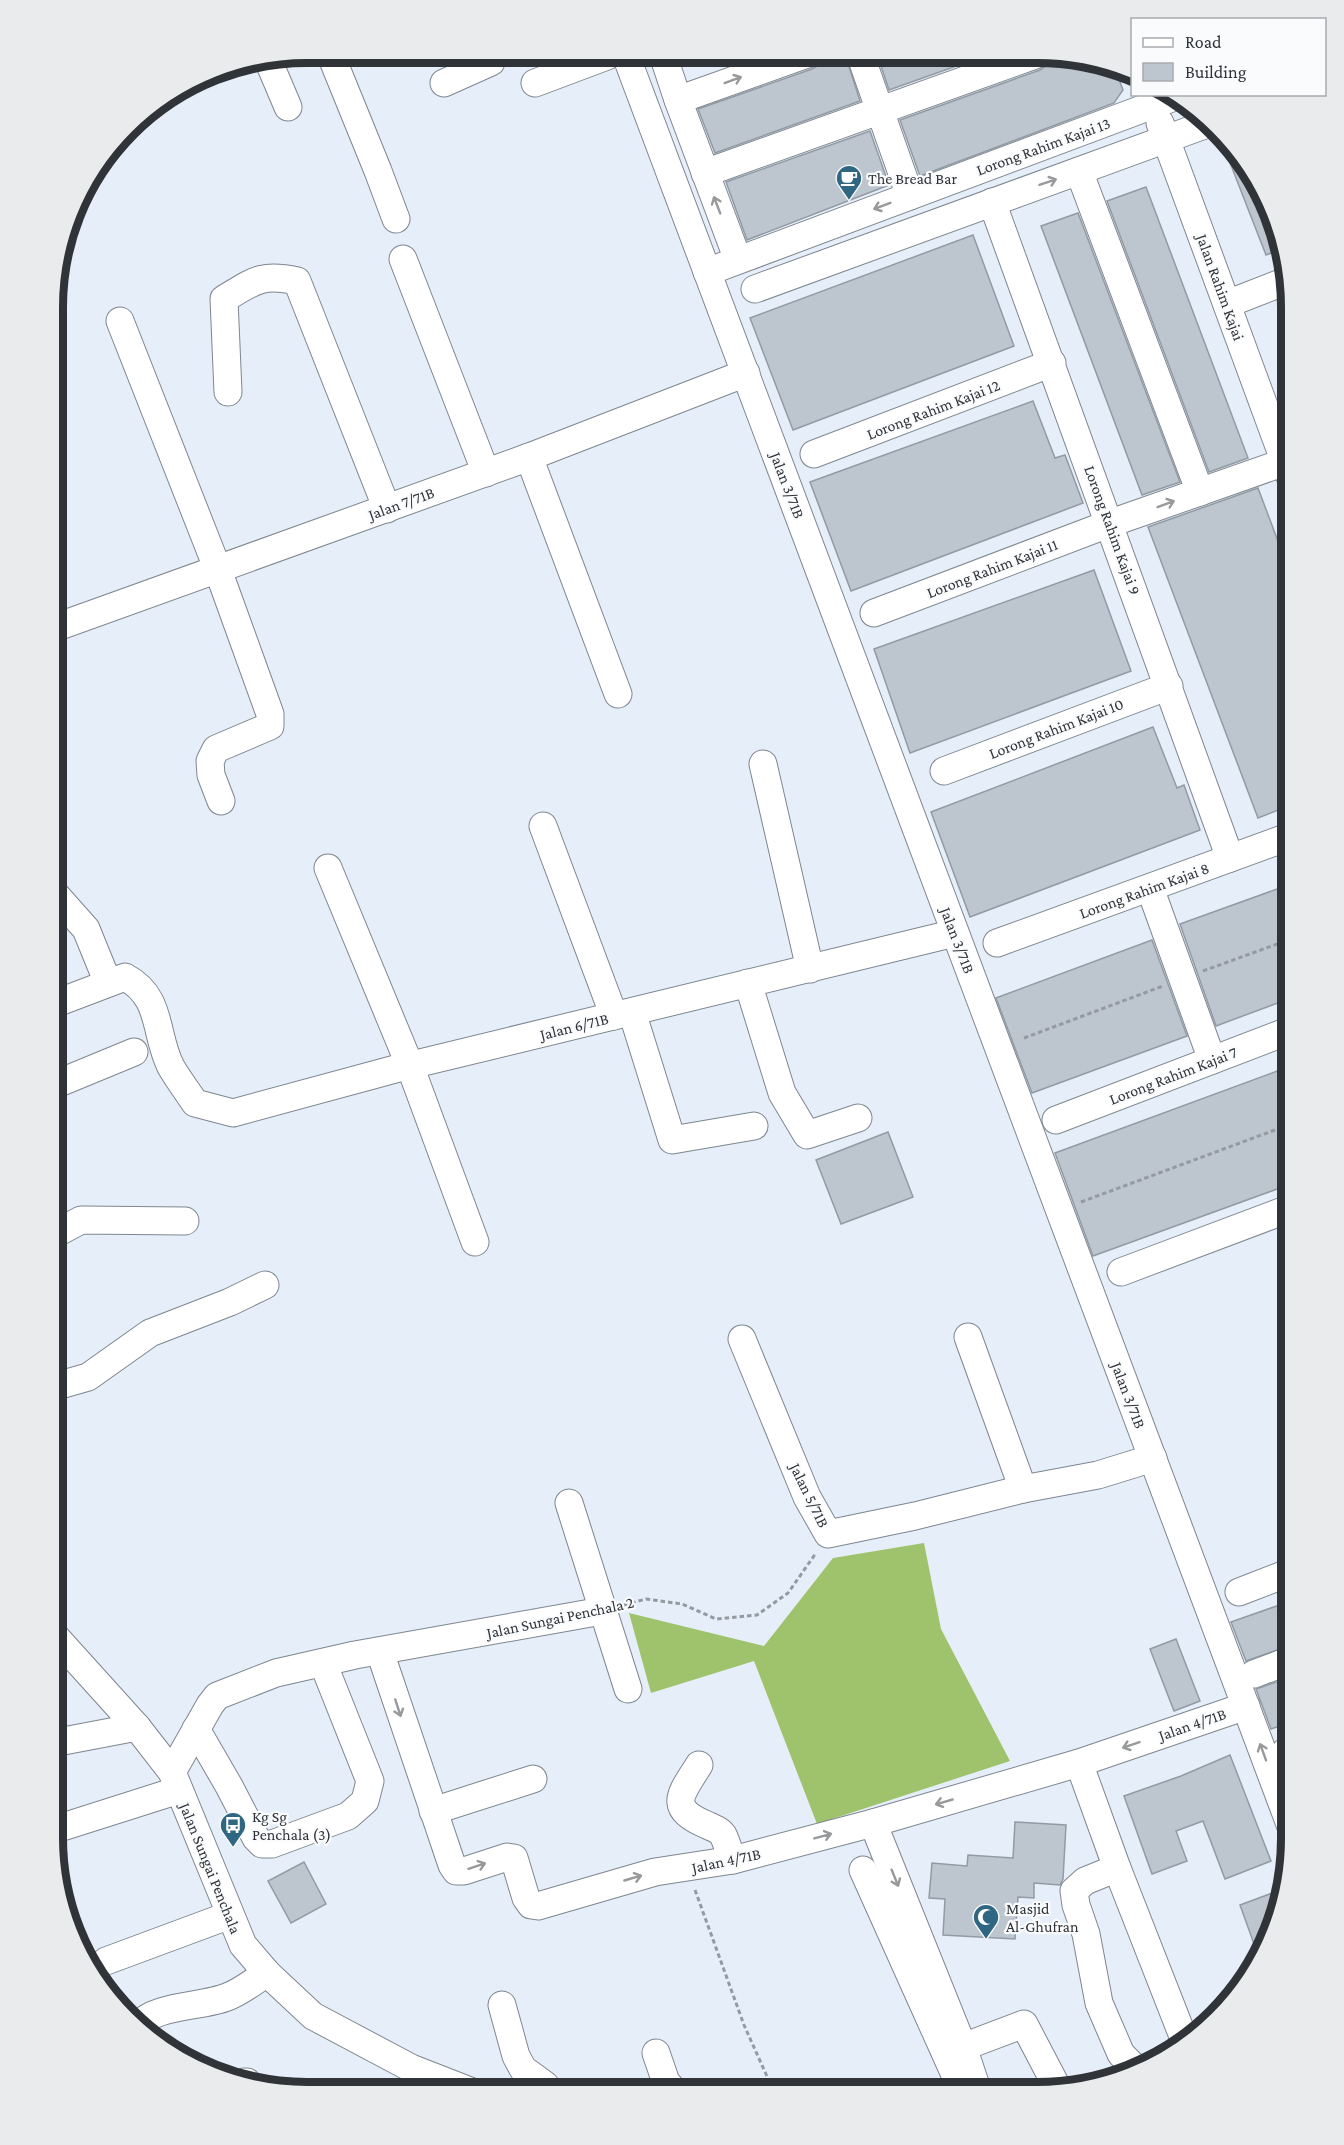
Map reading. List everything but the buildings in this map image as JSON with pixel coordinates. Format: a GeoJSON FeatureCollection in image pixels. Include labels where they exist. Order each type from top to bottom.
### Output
{"type":"FeatureCollection","features":[{"type":"Feature","properties":{"kind":"street"},"geometry":{"type":"LineString","coordinates":[[334,63],[396,219]]}},
{"type":"Feature","properties":{"kind":"street"},"geometry":{"type":"LineString","coordinates":[[444,82],[489,63]]}},
{"type":"Feature","properties":{"kind":"street"},"geometry":{"type":"LineString","coordinates":[[535,83],[588,63]]}},
{"type":"Feature","properties":{"kind":"street","name":"Jalan 3/71B"},"geometry":{"type":"LineString","coordinates":[[630,63],[1281,1800]]}},
{"type":"Feature","properties":{"kind":"street"},"geometry":{"type":"LineString","coordinates":[[666,63],[738,260]]}},
{"type":"Feature","properties":{"kind":"street"},"geometry":{"type":"LineString","coordinates":[[678,100],[782,63]]}},
{"type":"Feature","properties":{"kind":"street"},"geometry":{"type":"LineString","coordinates":[[863,63],[910,196]]}},
{"type":"Feature","properties":{"kind":"street"},"geometry":{"type":"LineString","coordinates":[[705,173],[1013,63]]}},
{"type":"Feature","properties":{"kind":"street"},"geometry":{"type":"LineString","coordinates":[[270,66],[288,107]]}},
{"type":"Feature","properties":{"kind":"street","name":"Lorong Rahim Kajai 13"},"geometry":{"type":"LineString","coordinates":[[707,272],[910,196],[1160,98]]}},
{"type":"Feature","properties":{"kind":"street","name":"Jalan Rahim Kajai"},"geometry":{"type":"LineString","coordinates":[[1160,98],[1166,140],[1281,452]]}},
{"type":"Feature","properties":{"kind":"street"},"geometry":{"type":"LineString","coordinates":[[755,289],[1202,126]]}},
{"type":"Feature","properties":{"kind":"street"},"geometry":{"type":"LineString","coordinates":[[1079,171],[1200,492]]}},
{"type":"Feature","properties":{"kind":"street","name":"Lorong Rahim Kajai 9"},"geometry":{"type":"LineString","coordinates":[[992,202],[1111,523],[1230,858]]}},
{"type":"Feature","properties":{"kind":"street"},"geometry":{"type":"LineString","coordinates":[[403,259],[486,472]]}},
{"type":"Feature","properties":{"kind":"street"},"geometry":{"type":"LineString","coordinates":[[228,392],[224,299],[260,278],[279,277],[297,281],[387,508]]}},
{"type":"Feature","properties":{"kind":"street"},"geometry":{"type":"LineString","coordinates":[[1227,304],[1280,284]]}},
{"type":"Feature","properties":{"kind":"street"},"geometry":{"type":"LineString","coordinates":[[120,321],[218,570],[270,714],[270,726],[216,749],[210,761],[210,768],[221,801]]}},
{"type":"Feature","properties":{"kind":"street","name":"Lorong Rahim Kajai 12"},"geometry":{"type":"LineString","coordinates":[[814,454],[1052,363]]}},
{"type":"Feature","properties":{"kind":"street","name":"Jalan 7/71B"},"geometry":{"type":"LineString","coordinates":[[63,625],[528,457],[746,373]]}},
{"type":"Feature","properties":{"kind":"street"},"geometry":{"type":"LineString","coordinates":[[528,457],[618,694]]}},
{"type":"Feature","properties":{"kind":"street","name":"Lorong Rahim Kajai 11"},"geometry":{"type":"LineString","coordinates":[[874,614],[1111,523],[1200,492],[1281,473]]}},
{"type":"Feature","properties":{"kind":"street","name":"Lorong Rahim Kajai 10"},"geometry":{"type":"LineString","coordinates":[[944,771],[1169,686]]}},
{"type":"Feature","properties":{"kind":"street"},"geometry":{"type":"LineString","coordinates":[[763,764],[810,969]]}},
{"type":"Feature","properties":{"kind":"street"},"geometry":{"type":"LineString","coordinates":[[543,826],[623,1014],[672,1140],[754,1126]]}},
{"type":"Feature","properties":{"kind":"street","name":"Lorong Rahim Kajai 8"},"geometry":{"type":"LineString","coordinates":[[997,944],[1281,840]]}},
{"type":"Feature","properties":{"kind":"street"},"geometry":{"type":"LineString","coordinates":[[328,868],[410,1066],[475,1242]]}},
{"type":"Feature","properties":{"kind":"street"},"geometry":{"type":"LineString","coordinates":[[1150,888],[1212,1060]]}},
{"type":"Feature","properties":{"kind":"street"},"geometry":{"type":"LineString","coordinates":[[63,903],[86,929],[108,982],[63,1000]]}},
{"type":"Feature","properties":{"kind":"street","name":"Jalan 6/71B"},"geometry":{"type":"LineString","coordinates":[[108,982],[125,977],[138,984],[151,1004],[170,1065],[195,1103],[233,1113],[410,1066],[955,933]]}},
{"type":"Feature","properties":{"kind":"street"},"geometry":{"type":"LineString","coordinates":[[748,983],[782,1093],[807,1135],[858,1118]]}},
{"type":"Feature","properties":{"kind":"street","name":"Lorong Rahim Kajai 7"},"geometry":{"type":"LineString","coordinates":[[1056,1120],[1281,1034]]}},
{"type":"Feature","properties":{"kind":"street"},"geometry":{"type":"LineString","coordinates":[[63,1081],[134,1052]]}},
{"type":"Feature","properties":{"kind":"street"},"geometry":{"type":"LineString","coordinates":[[1121,1272],[1281,1212]]}},
{"type":"Feature","properties":{"kind":"street"},"geometry":{"type":"LineString","coordinates":[[63,1230],[81,1220],[184,1221]]}},
{"type":"Feature","properties":{"kind":"street"},"geometry":{"type":"LineString","coordinates":[[63,1385],[88,1377],[150,1332],[230,1302],[265,1286]]}},
{"type":"Feature","properties":{"kind":"street"},"geometry":{"type":"LineString","coordinates":[[968,1337],[1023,1489]]}},
{"type":"Feature","properties":{"kind":"street","name":"Jalan 5/71B"},"geometry":{"type":"LineString","coordinates":[[742,1339],[807,1497],[828,1534],[915,1516],[1023,1489],[1098,1475],[1152,1458]]}},
{"type":"Feature","properties":{"kind":"street"},"geometry":{"type":"LineString","coordinates":[[569,1503],[628,1689]]}},
{"type":"Feature","properties":{"kind":"street"},"geometry":{"type":"LineString","coordinates":[[1239,1592],[1281,1576]]}},
{"type":"Feature","properties":{"kind":"street","name":"Jalan Sungai Penchala 2"},"geometry":{"type":"LineString","coordinates":[[175,1781],[196,1729],[217,1696],[276,1674],[324,1663],[602,1611]]}},
{"type":"Feature","properties":{"kind":"street","name":"Jalan Sungai Penchala"},"geometry":{"type":"LineString","coordinates":[[63,1645],[137,1727],[175,1781],[243,1945],[267,1973],[313,2016],[411,2068],[447,2082]]}},
{"type":"Feature","properties":{"kind":"street","name":"Jalan 4/71B"},"geometry":{"type":"LineString","coordinates":[[380,1652],[452,1865],[456,1871],[507,1857],[514,1858],[526,1898],[531,1905],[538,1906],[655,1872],[733,1860],[873,1823],[1079,1763],[1246,1706]]}},
{"type":"Feature","properties":{"kind":"street"},"geometry":{"type":"LineString","coordinates":[[196,1729],[256,1838],[262,1844],[272,1844],[348,1816],[365,1801],[370,1781],[324,1663]]}},
{"type":"Feature","properties":{"kind":"street"},"geometry":{"type":"LineString","coordinates":[[1254,1674],[1281,1664]]}},
{"type":"Feature","properties":{"kind":"street"},"geometry":{"type":"LineString","coordinates":[[63,1741],[137,1727]]}},
{"type":"Feature","properties":{"kind":"street"},"geometry":{"type":"LineString","coordinates":[[1079,1763],[1182,2035]]}},
{"type":"Feature","properties":{"kind":"street"},"geometry":{"type":"LineString","coordinates":[[699,1765],[683,1789],[682,1810],[690,1817],[716,1829],[723,1835],[733,1860]]}},
{"type":"Feature","properties":{"kind":"street"},"geometry":{"type":"LineString","coordinates":[[433,1811],[533,1779]]}},
{"type":"Feature","properties":{"kind":"street"},"geometry":{"type":"LineString","coordinates":[[63,1826],[175,1781]]}},
{"type":"Feature","properties":{"kind":"street"},"geometry":{"type":"LineString","coordinates":[[873,1823],[963,2047],[975,2082]]}},
{"type":"Feature","properties":{"kind":"street"},"geometry":{"type":"LineString","coordinates":[[1117,1868],[1084,1881],[1074,1891],[1076,1905],[1086,1934],[1099,2003],[1121,2055],[1130,2063]]}},
{"type":"Feature","properties":{"kind":"street"},"geometry":{"type":"LineString","coordinates":[[863,1870],[958,2082]]}},
{"type":"Feature","properties":{"kind":"street"},"geometry":{"type":"LineString","coordinates":[[106,1961],[230,1915]]}},
{"type":"Feature","properties":{"kind":"street"},"geometry":{"type":"LineString","coordinates":[[144,2020],[155,2014],[227,1997],[267,1973]]}},
{"type":"Feature","properties":{"kind":"street"},"geometry":{"type":"LineString","coordinates":[[502,2005],[519,2062],[523,2069],[541,2082]]}},
{"type":"Feature","properties":{"kind":"street"},"geometry":{"type":"LineString","coordinates":[[963,2047],[1024,2024],[1054,2081]]}},
{"type":"Feature","properties":{"kind":"street"},"geometry":{"type":"LineString","coordinates":[[656,2053],[666,2082]]}},
{"type":"Feature","properties":{"kind":"path"},"geometry":{"type":"LineString","coordinates":[[1024,1038],[1281,943]]}},
{"type":"Feature","properties":{"kind":"path"},"geometry":{"type":"LineString","coordinates":[[1060,1210],[1281,1128]]}},
{"type":"Feature","properties":{"kind":"path","name":"Jalan Sungai Penchala 2"},"geometry":{"type":"LineString","coordinates":[[602,1611],[646,1599],[682,1604],[716,1620],[757,1615],[788,1593],[828,1534]]}},
{"type":"Feature","properties":{"kind":"path"},"geometry":{"type":"LineString","coordinates":[[687,1868],[744,2025],[770,2082]]}},
{"type":"Feature","properties":{"kind":"green space"},"geometry":{"type":"Polygon","coordinates":[[[924,1543],[941,1629],[1010,1761],[817,1824],[754,1661],[651,1693],[629,1613],[764,1646],[833,1558],[924,1543]]]}},
{"type":"Feature","properties":{"kind":"place","name":"The Bread Bar"},"geometry":{"type":"Point","coordinates":[849,201]}},
{"type":"Feature","properties":{"kind":"place","name":"Kg Sg Penchala (3)"},"geometry":{"type":"Point","coordinates":[233,1848]}},
{"type":"Feature","properties":{"kind":"place","name":"Masjid Al-Ghufran"},"geometry":{"type":"Point","coordinates":[986,1940]}}]}
